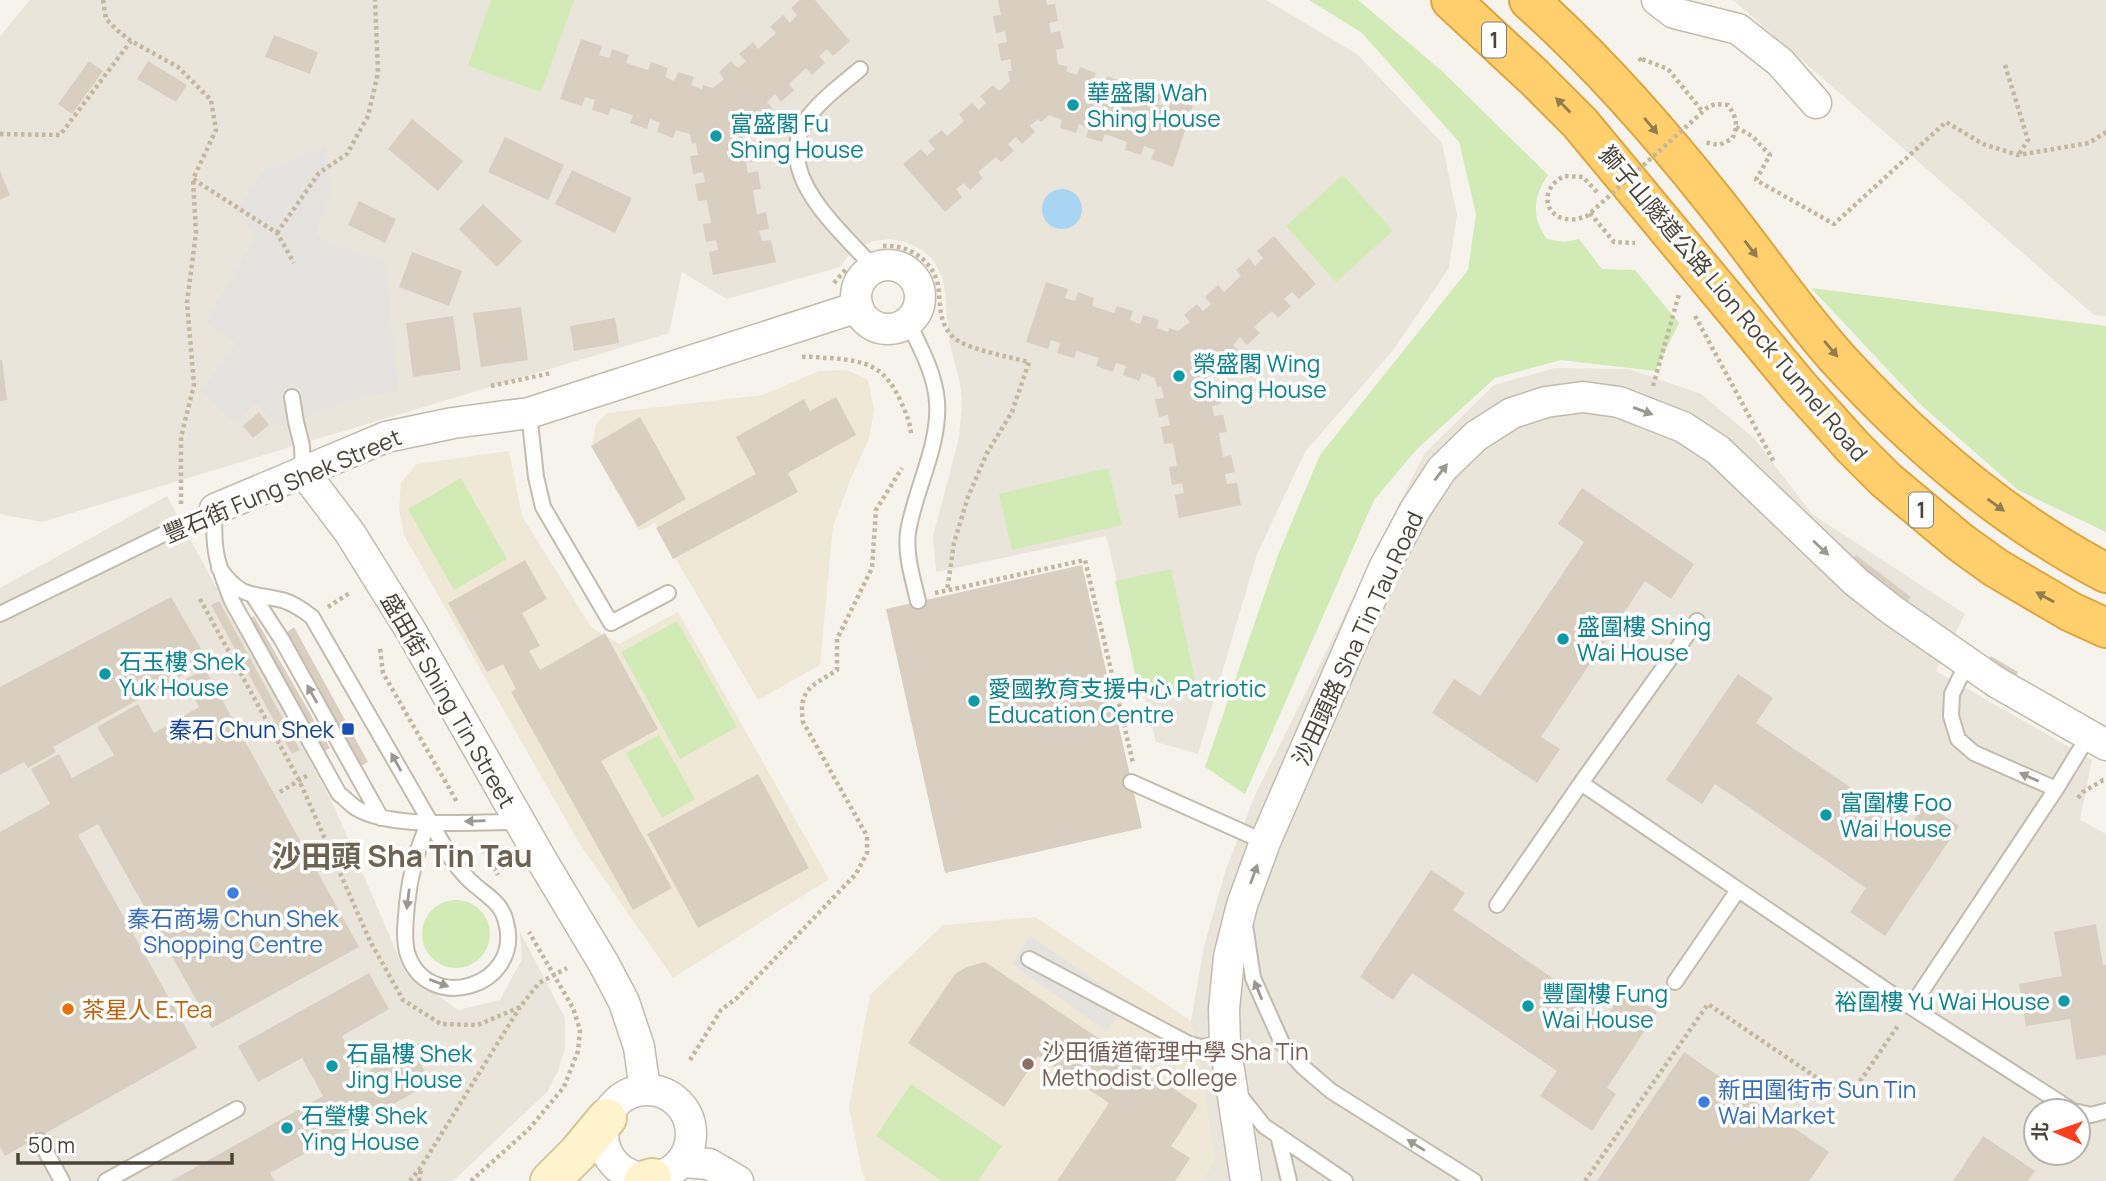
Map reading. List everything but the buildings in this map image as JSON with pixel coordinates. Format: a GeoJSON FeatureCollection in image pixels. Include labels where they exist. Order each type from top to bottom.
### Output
{"type":"FeatureCollection","features":[{"type":"Feature","properties":{"kind":"highway","name":"獅子山隧道公路 Lion Rock Tunnel Road"},"geometry":{"type":"LineString","coordinates":[[1451,0],[1580,123],[1799,387],[1886,480],[1996,568],[2071,612],[2106,628]]}},
{"type":"Feature","properties":{"kind":"highway","name":"獅子山隧道公路 Lion Rock Tunnel Road"},"geometry":{"type":"LineString","coordinates":[[1529,0],[1607,74],[1715,202],[1787,297],[1838,358],[1913,436],[1980,494],[2018,522],[2063,551],[2106,573]]}},
{"type":"Feature","properties":{"kind":"street"},"geometry":{"type":"LineString","coordinates":[[1657,0],[1674,13],[1738,29],[1780,62],[1816,103]]}},
{"type":"Feature","properties":{"kind":"street"},"geometry":{"type":"LineString","coordinates":[[868,261],[894,265],[911,275],[920,294],[915,314],[900,327],[879,328],[870,324],[858,307],[857,289],[866,274],[868,261]]}},
{"type":"Feature","properties":{"kind":"street","name":"豐石街 Fung Shek Street"},"geometry":{"type":"LineString","coordinates":[[204,504],[303,471],[387,437],[453,423],[529,413],[858,307]]}},
{"type":"Feature","properties":{"kind":"street","name":"沙田頭路 Sha Tin Tau Road"},"geometry":{"type":"LineString","coordinates":[[1245,1181],[1225,1044],[1224,1009],[1229,957],[1242,905],[1265,842],[1384,568],[1415,510],[1442,469],[1476,436],[1512,413],[1546,402],[1583,397],[1619,402],[1683,427],[1718,450],[1856,582],[1907,621],[1967,663],[2097,740]]}},
{"type":"Feature","properties":{"kind":"street","name":"盛田街 Shing Tin Street"},"geometry":{"type":"LineString","coordinates":[[303,471],[350,533],[411,631],[624,1002],[639,1047],[645,1090]]}},
{"type":"Feature","properties":{"kind":"street"},"geometry":{"type":"LineString","coordinates":[[551,1181],[578,1153],[615,1104],[629,1094],[645,1090],[670,1096],[683,1109],[688,1118],[691,1136],[659,1174]]}},
{"type":"Feature","properties":{"kind":"street"},"geometry":{"type":"LineString","coordinates":[[607,1118],[603,1133],[606,1151],[616,1165],[631,1175],[659,1174],[709,1164],[738,1181]]}},
{"type":"Feature","properties":{"kind":"lane"},"geometry":{"type":"LineString","coordinates":[[860,69],[815,108],[799,135],[796,150],[797,164],[807,190],[868,261]]}},
{"type":"Feature","properties":{"kind":"lane"},"geometry":{"type":"LineString","coordinates":[[908,321],[932,372],[938,404],[935,433],[908,533],[909,558],[917,599]]}},
{"type":"Feature","properties":{"kind":"lane"},"geometry":{"type":"LineString","coordinates":[[292,397],[302,446],[303,471]]}},
{"type":"Feature","properties":{"kind":"lane"},"geometry":{"type":"LineString","coordinates":[[529,413],[542,507],[611,623],[668,593]]}},
{"type":"Feature","properties":{"kind":"lane"},"geometry":{"type":"LineString","coordinates":[[204,504],[219,568],[232,601],[339,794],[357,808],[381,818],[405,822],[520,822]]}},
{"type":"Feature","properties":{"kind":"lane","name":"豐石街 Fung Shek Street"},"geometry":{"type":"LineString","coordinates":[[0,614],[204,504]]}},
{"type":"Feature","properties":{"kind":"lane"},"geometry":{"type":"LineString","coordinates":[[219,568],[230,584],[243,592],[254,597],[284,601],[312,617],[451,858],[465,876],[501,908],[507,923],[506,952],[500,965],[486,979],[468,987],[445,987],[433,983],[414,967],[408,955],[405,931],[408,898],[418,844],[429,822]]}},
{"type":"Feature","properties":{"kind":"lane"},"geometry":{"type":"LineString","coordinates":[[254,597],[282,640],[381,818]]}},
{"type":"Feature","properties":{"kind":"lane"},"geometry":{"type":"LineString","coordinates":[[1497,905],[1697,621]]}},
{"type":"Feature","properties":{"kind":"lane"},"geometry":{"type":"LineString","coordinates":[[1967,663],[1952,694],[1951,716],[1958,738],[1973,753],[2056,789]]}},
{"type":"Feature","properties":{"kind":"lane"},"geometry":{"type":"LineString","coordinates":[[1911,1007],[2056,789],[2097,740]]}},
{"type":"Feature","properties":{"kind":"lane"},"geometry":{"type":"LineString","coordinates":[[1134,783],[1265,842]]}},
{"type":"Feature","properties":{"kind":"lane"},"geometry":{"type":"LineString","coordinates":[[1581,783],[1911,1007],[2052,1097]]}},
{"type":"Feature","properties":{"kind":"lane"},"geometry":{"type":"LineString","coordinates":[[1675,982],[1738,890]]}},
{"type":"Feature","properties":{"kind":"lane"},"geometry":{"type":"LineString","coordinates":[[1242,905],[1253,978],[1282,1043],[1303,1068],[1331,1091],[1474,1181]]}},
{"type":"Feature","properties":{"kind":"lane"},"geometry":{"type":"LineString","coordinates":[[1029,959],[1189,1044],[1202,1047],[1225,1044]]}},
{"type":"Feature","properties":{"kind":"lane"},"geometry":{"type":"LineString","coordinates":[[1230,1081],[1264,1126],[1345,1181]]}},
{"type":"Feature","properties":{"kind":"lane"},"geometry":{"type":"LineString","coordinates":[[106,1181],[237,1109]]}},
{"type":"Feature","properties":{"kind":"lane"},"geometry":{"type":"LineString","coordinates":[[1278,1135],[1288,1176],[1299,1181]]}},
{"type":"Feature","properties":{"kind":"lane"},"geometry":{"type":"LineString","coordinates":[[40,1140],[62,1181]]}},
{"type":"Feature","properties":{"kind":"path"},"geometry":{"type":"LineString","coordinates":[[103,0],[106,19],[118,31],[178,67],[211,100],[216,130],[193,179],[195,233],[187,302],[194,385],[181,436],[181,505],[204,504]]}},
{"type":"Feature","properties":{"kind":"path"},"geometry":{"type":"LineString","coordinates":[[277,233],[319,173],[347,155],[368,116],[378,73],[375,0]]}},
{"type":"Feature","properties":{"kind":"path"},"geometry":{"type":"LineString","coordinates":[[0,134],[60,135],[131,41]]}},
{"type":"Feature","properties":{"kind":"path"},"geometry":{"type":"LineString","coordinates":[[1647,69],[1639,58],[1668,69],[1703,111]]}},
{"type":"Feature","properties":{"kind":"path"},"geometry":{"type":"LineString","coordinates":[[2005,65],[2028,140],[2018,155]]}},
{"type":"Feature","properties":{"kind":"path"},"geometry":{"type":"LineString","coordinates":[[1597,192],[1585,178],[1569,175],[1559,178],[1549,190],[1549,204],[1553,213],[1560,218],[1575,220],[1587,216],[1591,213],[1703,111],[1715,104],[1728,105],[1735,116],[1736,127],[1732,139],[1726,144],[1713,145],[1703,142],[1687,121]]}},
{"type":"Feature","properties":{"kind":"path"},"geometry":{"type":"LineString","coordinates":[[1736,127],[1752,136],[1770,155],[1756,180],[1834,224],[1945,122],[1983,144],[2018,155],[2089,142],[2106,132]]}},
{"type":"Feature","properties":{"kind":"path"},"geometry":{"type":"LineString","coordinates":[[193,179],[277,233],[294,263]]}},
{"type":"Feature","properties":{"kind":"path"},"geometry":{"type":"LineString","coordinates":[[1591,213],[1615,242],[1639,243]]}},
{"type":"Feature","properties":{"kind":"path"},"geometry":{"type":"LineString","coordinates":[[827,289],[837,281],[852,261],[868,261],[875,247],[890,245],[905,248],[918,255],[929,266],[936,279],[941,317],[953,337],[962,344],[1029,362],[1012,412],[987,453],[968,497],[954,543],[947,591]]}},
{"type":"Feature","properties":{"kind":"path"},"geometry":{"type":"LineString","coordinates":[[1654,383],[1677,301]]}},
{"type":"Feature","properties":{"kind":"path"},"geometry":{"type":"LineString","coordinates":[[1696,320],[1779,470]]}},
{"type":"Feature","properties":{"kind":"path"},"geometry":{"type":"LineString","coordinates":[[792,360],[805,356],[849,359],[864,362],[883,374],[900,398],[911,423],[911,437]]}},
{"type":"Feature","properties":{"kind":"path"},"geometry":{"type":"LineString","coordinates":[[485,388],[564,370]]}},
{"type":"Feature","properties":{"kind":"path"},"geometry":{"type":"LineString","coordinates":[[690,1060],[721,1010],[738,997],[856,874],[867,853],[867,835],[803,722],[801,708],[807,690],[837,670],[837,639],[872,568],[876,510],[905,463]]}},
{"type":"Feature","properties":{"kind":"path"},"geometry":{"type":"LineString","coordinates":[[917,599],[1084,560],[1134,783]]}},
{"type":"Feature","properties":{"kind":"path"},"geometry":{"type":"LineString","coordinates":[[200,599],[299,780],[370,942],[403,1000],[441,1024],[478,1026],[520,1007]]}},
{"type":"Feature","properties":{"kind":"path"},"geometry":{"type":"LineString","coordinates":[[380,649],[383,673]]}},
{"type":"Feature","properties":{"kind":"path"},"geometry":{"type":"LineString","coordinates":[[280,792],[324,766]]}},
{"type":"Feature","properties":{"kind":"path"},"geometry":{"type":"LineString","coordinates":[[410,1181],[520,1007],[539,983],[568,968]]}},
{"type":"Feature","properties":{"kind":"path"},"geometry":{"type":"LineString","coordinates":[[1585,1181],[1708,1004],[1848,1099],[1911,1007]]}},
{"type":"Feature","properties":{"kind":"path"},"geometry":{"type":"LineString","coordinates":[[419,1181],[421,1167]]}},
{"type":"Feature","properties":{"kind":"shaded area"},"geometry":{"type":"Polygon","coordinates":[[[30,0],[1266,0],[1357,54],[1442,143],[1457,215],[1449,268],[1394,349],[1305,452],[1257,554],[1198,754],[1156,742],[1106,536],[936,572],[933,536],[959,438],[962,402],[949,340],[942,277],[934,261],[922,250],[906,242],[890,239],[873,241],[858,248],[840,267],[727,299],[682,272],[669,333],[42,522],[0,514],[0,36],[30,0]]]}},
{"type":"Feature","properties":{"kind":"shaded area"},"geometry":{"type":"Polygon","coordinates":[[[1733,0],[2106,0],[2106,316],[2094,315],[1733,0]]]}},
{"type":"Feature","properties":{"kind":"shaded area"},"geometry":{"type":"Polygon","coordinates":[[[326,146],[332,193],[314,236],[385,261],[398,391],[366,397],[276,427],[257,402],[234,423],[201,391],[236,343],[205,322],[256,236],[237,211],[264,169],[326,146]]]}},
{"type":"Feature","properties":{"kind":"shaded area"},"geometry":{"type":"Polygon","coordinates":[[[1555,368],[1629,369],[1701,394],[1754,438],[1812,514],[1965,614],[1936,671],[2092,760],[2080,820],[2106,834],[2106,1181],[1202,1181],[1215,1159],[1191,1021],[1204,946],[1226,869],[1256,793],[1424,454],[1494,385],[1555,368]]]}},
{"type":"Feature","properties":{"kind":"shaded area"},"geometry":{"type":"Polygon","coordinates":[[[847,370],[868,380],[874,410],[869,439],[833,526],[820,665],[758,700],[655,523],[639,531],[592,447],[596,424],[607,413],[763,395],[819,371],[847,370]]]}},
{"type":"Feature","properties":{"kind":"shaded area"},"geometry":{"type":"Polygon","coordinates":[[[509,451],[522,516],[591,627],[619,644],[678,612],[829,879],[673,978],[579,843],[404,535],[399,509],[401,483],[416,464],[509,451]]]}},
{"type":"Feature","properties":{"kind":"shaded area"},"geometry":{"type":"Polygon","coordinates":[[[167,496],[334,806],[405,972],[458,1010],[500,1000],[522,959],[520,932],[565,1018],[565,1048],[558,1071],[547,1092],[453,1181],[0,1181],[0,588],[167,496]]]}},
{"type":"Feature","properties":{"kind":"shaded area","name":"沙田循道衛理中學 Sha Tin Methodist College"},"geometry":{"type":"Polygon","coordinates":[[[1035,917],[1191,1021],[1215,1160],[1202,1181],[866,1181],[849,1107],[870,995],[943,925],[1035,917]]]}},
{"type":"Feature","properties":{"kind":"shaded area"},"geometry":{"type":"Polygon","coordinates":[[[1030,936],[1129,1003],[1106,1031],[1012,964],[1030,936]]]}},
{"type":"Feature","properties":{"kind":"green space"},"geometry":{"type":"Polygon","coordinates":[[[491,0],[574,0],[541,92],[468,66],[491,0]]]}},
{"type":"Feature","properties":{"kind":"green space"},"geometry":{"type":"Polygon","coordinates":[[[1309,0],[1358,0],[1442,71],[1548,175],[1539,191],[1536,207],[1538,223],[1547,239],[1564,242],[1579,239],[1602,269],[1635,270],[1679,323],[1655,371],[1561,360],[1495,378],[1417,449],[1374,500],[1245,794],[1205,767],[1278,555],[1320,455],[1468,270],[1476,214],[1459,142],[1362,33],[1309,0]]]}},
{"type":"Feature","properties":{"kind":"green space"},"geometry":{"type":"Polygon","coordinates":[[[1343,175],[1393,231],[1336,282],[1286,226],[1343,175]]]}},
{"type":"Feature","properties":{"kind":"green space"},"geometry":{"type":"Polygon","coordinates":[[[1811,288],[2106,326],[2106,532],[2018,490],[1920,404],[1811,288]]]}},
{"type":"Feature","properties":{"kind":"green space"},"geometry":{"type":"Polygon","coordinates":[[[1108,468],[1122,525],[1012,550],[999,494],[1108,468]]]}},
{"type":"Feature","properties":{"kind":"green space"},"geometry":{"type":"Polygon","coordinates":[[[461,478],[507,559],[454,590],[408,509],[461,478]]]}},
{"type":"Feature","properties":{"kind":"green space"},"geometry":{"type":"Polygon","coordinates":[[[1171,569],[1195,680],[1139,692],[1115,581],[1171,569]]]}},
{"type":"Feature","properties":{"kind":"green space"},"geometry":{"type":"Polygon","coordinates":[[[677,621],[737,727],[680,759],[621,652],[677,621]]]}},
{"type":"Feature","properties":{"kind":"green space"},"geometry":{"type":"Polygon","coordinates":[[[659,735],[695,799],[662,818],[626,753],[659,735]]]}},
{"type":"Feature","properties":{"kind":"green space"},"geometry":{"type":"Polygon","coordinates":[[[456,900],[469,903],[480,910],[487,921],[490,934],[487,947],[480,958],[469,965],[456,968],[443,965],[432,958],[425,947],[422,934],[425,921],[432,910],[443,903],[456,900]]]}},
{"type":"Feature","properties":{"kind":"green space"},"geometry":{"type":"Polygon","coordinates":[[[911,1084],[1002,1146],[978,1181],[942,1181],[876,1136],[911,1084]]]}},
{"type":"Feature","properties":{"kind":"water"},"geometry":{"type":"Polygon","coordinates":[[[1062,189],[1070,190],[1076,195],[1081,201],[1081,217],[1076,223],[1070,228],[1062,229],[1054,228],[1048,223],[1043,217],[1042,209],[1043,201],[1048,195],[1054,190],[1062,189]]]}},
{"type":"Feature","properties":{"kind":"place","name":"華盛閣 Wah Shing House"},"geometry":{"type":"Point","coordinates":[1073,105]}},
{"type":"Feature","properties":{"kind":"place","name":"富盛閣 Fu Shing House"},"geometry":{"type":"Point","coordinates":[716,136]}},
{"type":"Feature","properties":{"kind":"place","name":"榮盛閣 Wing Shing House"},"geometry":{"type":"Point","coordinates":[1179,376]}},
{"type":"Feature","properties":{"kind":"place","name":"盛圍樓 Shing Wai House"},"geometry":{"type":"Point","coordinates":[1563,639]}},
{"type":"Feature","properties":{"kind":"place","name":"石玉樓 Shek Yuk House"},"geometry":{"type":"Point","coordinates":[105,674]}},
{"type":"Feature","properties":{"kind":"place","name":"愛國教育支援中心 Patriotic Education Centre"},"geometry":{"type":"Point","coordinates":[974,701]}},
{"type":"Feature","properties":{"kind":"place","name":"秦石 Chun Shek"},"geometry":{"type":"Point","coordinates":[348,729]}},
{"type":"Feature","properties":{"kind":"place","name":"富圍樓 Foo Wai House"},"geometry":{"type":"Point","coordinates":[1826,815]}},
{"type":"Feature","properties":{"kind":"place","name":"秦石商場 Chun Shek Shopping Centre"},"geometry":{"type":"Point","coordinates":[233,893]}},
{"type":"Feature","properties":{"kind":"place","name":"裕圍樓 Yu Wai House"},"geometry":{"type":"Point","coordinates":[2064,1001]}},
{"type":"Feature","properties":{"kind":"place","name":"豐圍樓 Fung Wai House"},"geometry":{"type":"Point","coordinates":[1528,1006]}},
{"type":"Feature","properties":{"kind":"place","name":"茶星人 E.Tea"},"geometry":{"type":"Point","coordinates":[68,1009]}},
{"type":"Feature","properties":{"kind":"place","name":"沙田循道衛理中學 Sha Tin Methodist College"},"geometry":{"type":"Point","coordinates":[1028,1064]}},
{"type":"Feature","properties":{"kind":"place","name":"石晶樓 Shek Jing House"},"geometry":{"type":"Point","coordinates":[332,1066]}},
{"type":"Feature","properties":{"kind":"place","name":"新田圍街市 Sun Tin Wai Market"},"geometry":{"type":"Point","coordinates":[1704,1102]}},
{"type":"Feature","properties":{"kind":"place","name":"石瑩樓 Shek Ying House"},"geometry":{"type":"Point","coordinates":[287,1128]}},
{"type":"Feature","properties":{"kind":"district","name":"沙田頭 Sha Tin Tau"},"geometry":{"type":"Point","coordinates":[402,855]}}]}
